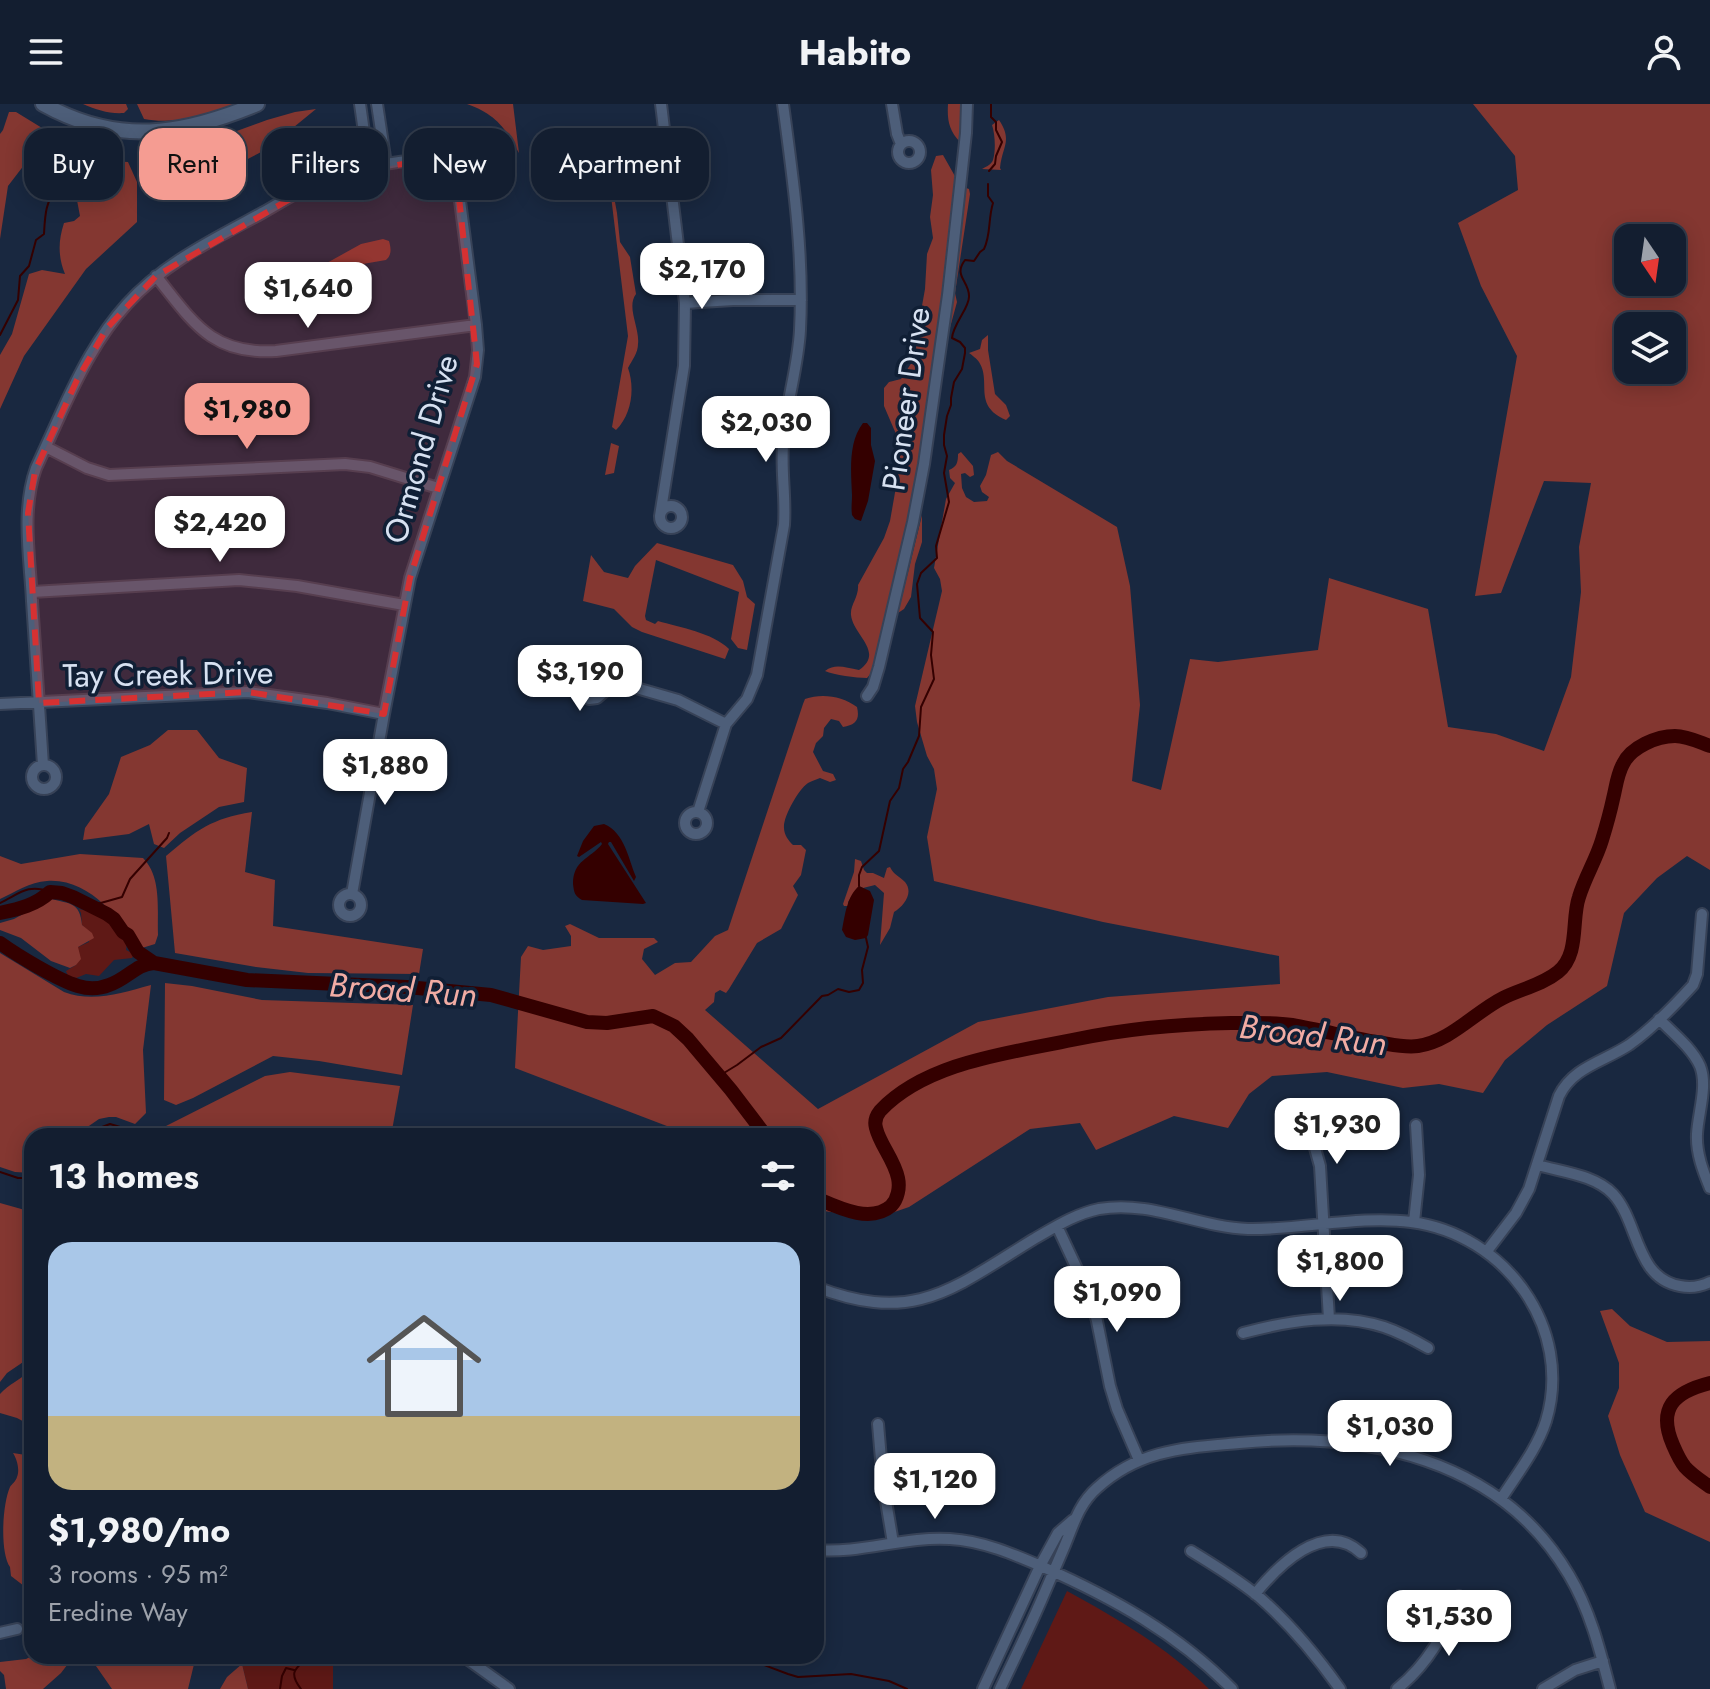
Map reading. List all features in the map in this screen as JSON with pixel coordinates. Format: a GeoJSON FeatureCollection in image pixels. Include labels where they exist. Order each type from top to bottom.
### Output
{"type":"FeatureCollection","features":[{"type":"Feature","properties":{"kind":"street"},"geometry":{"type":"LineString","coordinates":[[43,104],[82,122],[146,132],[199,125],[257,104]]}},
{"type":"Feature","properties":{"kind":"street"},"geometry":{"type":"LineString","coordinates":[[360,104],[363,128]]}},
{"type":"Feature","properties":{"kind":"street"},"geometry":{"type":"LineString","coordinates":[[377,104],[381,128]]}},
{"type":"Feature","properties":{"kind":"street"},"geometry":{"type":"LineString","coordinates":[[660,516],[684,366],[685,303],[661,104]]}},
{"type":"Feature","properties":{"kind":"street"},"geometry":{"type":"LineString","coordinates":[[698,812],[726,724],[747,699],[754,684],[784,525],[782,448],[796,364],[801,300],[797,216],[783,104]]}},
{"type":"Feature","properties":{"kind":"street"},"geometry":{"type":"LineString","coordinates":[[892,104],[901,144]]}},
{"type":"Feature","properties":{"kind":"street","name":"Pioneer Drive"},"geometry":{"type":"LineString","coordinates":[[867,696],[879,667],[919,493],[946,308],[967,104]]}},
{"type":"Feature","properties":{"kind":"street","name":"Ormond Drive"},"geometry":{"type":"LineString","coordinates":[[352,894],[410,578],[477,364],[476,325],[456,183],[445,168],[427,160],[388,164]]}},
{"type":"Feature","properties":{"kind":"street","name":"Ormond Drive"},"geometry":{"type":"LineString","coordinates":[[43,765],[28,513],[32,484],[46,447],[77,380],[107,328],[128,302],[185,255],[285,200]]}},
{"type":"Feature","properties":{"kind":"street"},"geometry":{"type":"LineString","coordinates":[[156,276],[205,333],[224,344],[252,352],[476,325]]}},
{"type":"Feature","properties":{"kind":"street"},"geometry":{"type":"LineString","coordinates":[[685,303],[801,300]]}},
{"type":"Feature","properties":{"kind":"street"},"geometry":{"type":"LineString","coordinates":[[46,447],[87,468],[109,475],[345,464],[370,467],[438,488]]}},
{"type":"Feature","properties":{"kind":"street"},"geometry":{"type":"LineString","coordinates":[[32,592],[239,580],[297,586],[404,605]]}},
{"type":"Feature","properties":{"kind":"street"},"geometry":{"type":"LineString","coordinates":[[598,677],[678,700],[726,724]]}},
{"type":"Feature","properties":{"kind":"street","name":"Tay Creek Drive"},"geometry":{"type":"LineString","coordinates":[[0,704],[248,692],[384,714]]}},
{"type":"Feature","properties":{"kind":"street"},"geometry":{"type":"LineString","coordinates":[[1487,1251],[1523,1201],[1563,1087],[1579,1071],[1629,1045],[1693,985],[1697,974],[1702,914]]}},
{"type":"Feature","properties":{"kind":"street"},"geometry":{"type":"LineString","coordinates":[[1659,1019],[1693,1054],[1702,1072],[1698,1149],[1710,1188]]}},
{"type":"Feature","properties":{"kind":"street"},"geometry":{"type":"LineString","coordinates":[[1302,1122],[1313,1141],[1320,1166],[1329,1319]]}},
{"type":"Feature","properties":{"kind":"street"},"geometry":{"type":"LineString","coordinates":[[1414,1222],[1419,1175],[1416,1125]]}},
{"type":"Feature","properties":{"kind":"street"},"geometry":{"type":"LineString","coordinates":[[1538,1165],[1593,1180],[1606,1187],[1620,1203],[1647,1265],[1662,1280],[1687,1287],[1710,1282]]}},
{"type":"Feature","properties":{"kind":"street"},"geometry":{"type":"LineString","coordinates":[[824,1290],[869,1303],[920,1300],[958,1286],[1057,1226],[1098,1209],[1130,1207],[1230,1227],[1268,1228],[1387,1220],[1414,1222],[1447,1230],[1487,1251],[1517,1281],[1534,1306],[1545,1337],[1552,1373],[1550,1404],[1540,1436],[1501,1499]]}},
{"type":"Feature","properties":{"kind":"street"},"geometry":{"type":"LineString","coordinates":[[1057,1226],[1091,1299],[1110,1386],[1139,1460]]}},
{"type":"Feature","properties":{"kind":"street"},"geometry":{"type":"LineString","coordinates":[[1243,1333],[1282,1324],[1329,1319],[1370,1323],[1402,1334],[1428,1348]]}},
{"type":"Feature","properties":{"kind":"street"},"geometry":{"type":"LineString","coordinates":[[878,1424],[883,1483],[893,1543]]}},
{"type":"Feature","properties":{"kind":"street"},"geometry":{"type":"LineString","coordinates":[[1000,1689],[1074,1519],[1096,1489],[1139,1460],[1177,1449],[1272,1440],[1339,1442],[1376,1447],[1427,1461],[1471,1480],[1501,1499],[1530,1525],[1562,1563],[1588,1614],[1610,1689]]}},
{"type":"Feature","properties":{"kind":"street"},"geometry":{"type":"LineString","coordinates":[[983,1689],[1040,1566],[1058,1533],[1074,1519]]}},
{"type":"Feature","properties":{"kind":"street"},"geometry":{"type":"LineString","coordinates":[[824,1550],[850,1550],[932,1538],[970,1541],[998,1549],[1099,1593],[1148,1621],[1177,1640],[1232,1689]]}},
{"type":"Feature","properties":{"kind":"street"},"geometry":{"type":"LineString","coordinates":[[1255,1594],[1293,1554],[1307,1548],[1321,1543],[1340,1542],[1355,1547],[1361,1553]]}},
{"type":"Feature","properties":{"kind":"street"},"geometry":{"type":"LineString","coordinates":[[1191,1551],[1255,1594],[1306,1645],[1340,1689]]}},
{"type":"Feature","properties":{"kind":"street"},"geometry":{"type":"LineString","coordinates":[[1397,1689],[1433,1651],[1459,1596]]}},
{"type":"Feature","properties":{"kind":"street"},"geometry":{"type":"LineString","coordinates":[[0,1633],[17,1629]]}},
{"type":"Feature","properties":{"kind":"street"},"geometry":{"type":"LineString","coordinates":[[1543,1689],[1575,1670],[1603,1661]]}},
{"type":"Feature","properties":{"kind":"street"},"geometry":{"type":"LineString","coordinates":[[473,1664],[502,1687]]}},
{"type":"Feature","properties":{"kind":"highlighted area"},"geometry":{"type":"Polygon","coordinates":[[[427,160],[445,168],[458,188],[477,364],[410,578],[384,714],[248,692],[39,703],[28,513],[35,471],[77,380],[107,328],[156,276],[330,176],[427,160]]]}},
{"type":"Feature","properties":{"kind":"shaded area"},"geometry":{"type":"Polygon","coordinates":[[[83,104],[126,104],[128,109],[124,113],[113,113],[83,104]]]}},
{"type":"Feature","properties":{"kind":"shaded area"},"geometry":{"type":"Polygon","coordinates":[[[137,104],[237,104],[179,120],[155,121],[144,119],[137,104]]]}},
{"type":"Feature","properties":{"kind":"shaded area"},"geometry":{"type":"Polygon","coordinates":[[[467,104],[513,104],[519,153],[515,146],[515,128],[503,128],[485,112],[467,104]]]}},
{"type":"Feature","properties":{"kind":"shaded area"},"geometry":{"type":"Polygon","coordinates":[[[948,104],[963,104],[960,142],[950,124],[948,104]]]}},
{"type":"Feature","properties":{"kind":"shaded area"},"geometry":{"type":"Polygon","coordinates":[[[1473,104],[1710,104],[1710,870],[1687,856],[1657,878],[1624,913],[1607,986],[1547,1025],[1505,1060],[1483,1093],[1439,1084],[1403,1088],[1327,1072],[1272,1076],[1249,1094],[1228,1128],[1174,1116],[1096,1150],[1080,1123],[1030,1129],[909,1207],[877,1218],[824,1211],[824,1128],[672,1128],[515,1068],[521,957],[528,946],[543,950],[571,946],[571,936],[565,926],[570,924],[599,938],[654,938],[658,942],[644,949],[642,959],[655,975],[675,963],[691,962],[715,936],[728,930],[803,704],[805,699],[818,696],[851,703],[857,707],[858,715],[851,725],[843,727],[839,721],[831,719],[824,728],[823,736],[813,752],[823,771],[833,774],[836,780],[830,782],[820,778],[808,783],[796,797],[786,817],[784,828],[787,838],[793,845],[801,845],[806,850],[801,875],[793,886],[798,895],[781,929],[757,943],[726,993],[720,990],[715,993],[714,1002],[705,1010],[818,1109],[978,1022],[1108,997],[1280,984],[1279,956],[1103,922],[934,881],[927,837],[937,789],[915,706],[942,591],[934,568],[946,499],[955,483],[950,478],[949,470],[955,466],[961,452],[973,466],[974,475],[961,474],[962,488],[966,497],[974,502],[987,501],[989,497],[980,486],[991,455],[998,452],[1007,461],[1117,527],[1130,586],[1140,705],[1132,781],[1161,790],[1190,659],[1218,662],[1318,650],[1329,578],[1428,609],[1448,727],[1496,734],[1544,751],[1571,677],[1581,592],[1579,547],[1591,483],[1544,481],[1501,593],[1475,596],[1517,356],[1481,286],[1458,223],[1518,190],[1515,156],[1473,104]]]}},
{"type":"Feature","properties":{"kind":"shaded area"},"geometry":{"type":"Polygon","coordinates":[[[316,109],[292,128],[262,128],[262,152],[246,160],[245,128],[295,112],[316,109]]]}},
{"type":"Feature","properties":{"kind":"shaded area"},"geometry":{"type":"Polygon","coordinates":[[[9,112],[16,112],[42,128],[24,128],[24,165],[8,186],[0,239],[0,134],[9,112]]]}},
{"type":"Feature","properties":{"kind":"shaded area"},"geometry":{"type":"Polygon","coordinates":[[[999,120],[1006,139],[1001,170],[982,169],[993,160],[995,142],[992,125],[999,120]]]}},
{"type":"Feature","properties":{"kind":"shaded area"},"geometry":{"type":"Polygon","coordinates":[[[943,155],[956,178],[942,314],[913,499],[873,671],[867,678],[839,675],[825,671],[837,667],[859,670],[869,657],[851,611],[858,585],[890,521],[900,464],[899,441],[884,406],[884,388],[889,382],[901,379],[912,362],[925,289],[927,254],[933,238],[931,170],[936,156],[943,155]]]}},
{"type":"Feature","properties":{"kind":"shaded area"},"geometry":{"type":"Polygon","coordinates":[[[123,162],[128,162],[137,182],[137,222],[86,269],[24,356],[0,409],[0,355],[12,334],[29,274],[42,270],[65,274],[60,255],[64,223],[80,216],[77,200],[123,200],[123,162]]]}},
{"type":"Feature","properties":{"kind":"shaded area"},"geometry":{"type":"Polygon","coordinates":[[[966,188],[970,194],[955,293],[957,302],[948,335],[966,188]]]}},
{"type":"Feature","properties":{"kind":"shaded area"},"geometry":{"type":"Polygon","coordinates":[[[611,200],[615,202],[620,242],[630,257],[636,294],[632,305],[638,338],[637,350],[628,368],[631,400],[626,416],[616,430],[612,427],[628,336],[611,200]]]}},
{"type":"Feature","properties":{"kind":"shaded area"},"geometry":{"type":"Polygon","coordinates":[[[383,239],[389,241],[390,246],[386,260],[328,270],[323,268],[361,244],[383,239]]]}},
{"type":"Feature","properties":{"kind":"shaded area"},"geometry":{"type":"Polygon","coordinates":[[[988,335],[995,394],[1006,405],[1010,416],[1006,420],[989,407],[982,370],[969,353],[980,349],[982,340],[988,335]]]}},
{"type":"Feature","properties":{"kind":"shaded area"},"geometry":{"type":"Polygon","coordinates":[[[863,423],[871,428],[875,461],[861,521],[852,515],[851,467],[855,439],[863,423]]]}},
{"type":"Feature","properties":{"kind":"shaded area"},"geometry":{"type":"Polygon","coordinates":[[[611,443],[619,446],[614,473],[605,475],[611,443]]]}},
{"type":"Feature","properties":{"kind":"shaded area"},"geometry":{"type":"Polygon","coordinates":[[[922,515],[922,542],[915,564],[911,597],[898,613],[922,515]]]}},
{"type":"Feature","properties":{"kind":"shaded area"},"geometry":{"type":"Polygon","coordinates":[[[657,543],[733,565],[743,581],[747,597],[755,604],[747,650],[738,648],[731,639],[739,592],[656,560],[646,620],[685,628],[714,639],[729,649],[725,659],[642,632],[632,627],[614,609],[583,601],[591,555],[604,572],[628,578],[657,543]]]}},
{"type":"Feature","properties":{"kind":"shaded area"},"geometry":{"type":"Polygon","coordinates":[[[168,730],[197,730],[219,758],[247,768],[244,802],[219,807],[180,833],[164,848],[154,844],[149,824],[129,834],[83,840],[85,828],[109,794],[121,757],[150,745],[168,730]]]}},
{"type":"Feature","properties":{"kind":"shaded area"},"geometry":{"type":"Polygon","coordinates":[[[252,812],[245,872],[275,880],[273,926],[423,949],[419,974],[308,973],[175,953],[166,856],[206,826],[252,812]]]}},
{"type":"Feature","properties":{"kind":"shaded area"},"geometry":{"type":"Polygon","coordinates":[[[604,824],[621,840],[636,877],[634,881],[611,842],[608,844],[646,903],[582,900],[575,894],[573,884],[576,870],[602,844],[579,857],[583,841],[594,826],[604,824]]]}},
{"type":"Feature","properties":{"kind":"shaded area"},"geometry":{"type":"Polygon","coordinates":[[[80,854],[143,858],[156,884],[158,935],[155,944],[142,948],[102,903],[77,886],[63,882],[35,883],[0,899],[0,856],[21,864],[80,854]]]}},
{"type":"Feature","properties":{"kind":"shaded area"},"geometry":{"type":"Polygon","coordinates":[[[855,859],[861,861],[867,873],[884,878],[890,867],[908,886],[907,899],[894,912],[890,928],[880,945],[884,893],[875,885],[859,886],[848,906],[843,904],[855,859]]]}},
{"type":"Feature","properties":{"kind":"shaded area"},"geometry":{"type":"Polygon","coordinates":[[[859,886],[870,891],[874,900],[868,935],[855,940],[846,937],[842,930],[849,900],[859,886]]]}},
{"type":"Feature","properties":{"kind":"shaded area"},"geometry":{"type":"Polygon","coordinates":[[[51,899],[76,908],[82,925],[94,938],[78,947],[81,959],[70,968],[51,961],[21,938],[0,930],[0,923],[51,899]]]}},
{"type":"Feature","properties":{"kind":"shaded area"},"geometry":{"type":"Polygon","coordinates":[[[79,909],[100,914],[116,924],[127,942],[126,950],[134,954],[132,958],[114,960],[99,976],[68,976],[66,971],[76,965],[78,947],[89,942],[89,932],[82,925],[79,909]]]}},
{"type":"Feature","properties":{"kind":"shaded area"},"geometry":{"type":"Polygon","coordinates":[[[0,953],[64,992],[75,995],[107,996],[151,985],[143,1050],[146,1113],[135,1124],[109,1117],[99,1119],[86,1128],[24,1128],[24,1173],[0,1167],[0,953]]]}},
{"type":"Feature","properties":{"kind":"shaded area"},"geometry":{"type":"Polygon","coordinates":[[[165,983],[262,1000],[413,1005],[402,1075],[273,1056],[176,1105],[164,1100],[165,983]]]}},
{"type":"Feature","properties":{"kind":"shaded area"},"geometry":{"type":"Polygon","coordinates":[[[290,1072],[400,1086],[392,1128],[166,1126],[265,1076],[290,1072]]]}},
{"type":"Feature","properties":{"kind":"shaded area"},"geometry":{"type":"Polygon","coordinates":[[[0,1203],[24,1210],[24,1361],[0,1382],[0,1203]]]}},
{"type":"Feature","properties":{"kind":"shaded area"},"geometry":{"type":"Polygon","coordinates":[[[1612,1309],[1630,1326],[1667,1342],[1710,1341],[1710,1542],[1645,1512],[1620,1455],[1608,1416],[1619,1388],[1619,1363],[1600,1311],[1612,1309]]]}},
{"type":"Feature","properties":{"kind":"shaded area"},"geometry":{"type":"Polygon","coordinates":[[[24,1376],[24,1422],[0,1413],[0,1394],[24,1376]]]}},
{"type":"Feature","properties":{"kind":"shaded area"},"geometry":{"type":"Polygon","coordinates":[[[13,1453],[24,1455],[24,1586],[11,1576],[3,1528],[5,1505],[18,1471],[13,1453]]]}},
{"type":"Feature","properties":{"kind":"shaded area"},"geometry":{"type":"Polygon","coordinates":[[[1067,1591],[1159,1647],[1209,1689],[1021,1689],[1067,1591]]]}},
{"type":"Feature","properties":{"kind":"shaded area"},"geometry":{"type":"Polygon","coordinates":[[[24,1659],[24,1664],[68,1664],[43,1689],[6,1689],[0,1662],[24,1659]]]}},
{"type":"Feature","properties":{"kind":"shaded area"},"geometry":{"type":"Polygon","coordinates":[[[95,1664],[194,1664],[188,1689],[112,1689],[95,1664]]]}},
{"type":"Feature","properties":{"kind":"shaded area"},"geometry":{"type":"Polygon","coordinates":[[[242,1664],[333,1664],[333,1689],[248,1689],[242,1664]]]}},
{"type":"Feature","properties":{"kind":"shaded area"},"geometry":{"type":"Polygon","coordinates":[[[242,1664],[248,1689],[220,1689],[227,1677],[242,1664]]]}},
{"type":"Feature","properties":{"kind":"waterway"},"geometry":{"type":"LineString","coordinates":[[989,171],[995,164],[1002,142],[996,122],[991,117],[991,104]]}},
{"type":"Feature","properties":{"kind":"waterway"},"geometry":{"type":"LineString","coordinates":[[859,886],[862,867],[879,851],[890,801],[899,788],[903,769],[919,736],[921,707],[934,679],[931,655],[933,632],[920,618],[917,584],[921,573],[937,558],[936,546],[949,502],[944,473],[947,456],[944,435],[954,382],[962,369],[965,353],[960,342],[952,338],[969,300],[961,274],[962,266],[965,260],[974,261],[988,238],[993,203],[988,196],[988,184]]}},
{"type":"Feature","properties":{"kind":"waterway"},"geometry":{"type":"LineString","coordinates":[[0,335],[18,300],[20,276],[29,266],[36,240],[44,234],[50,200]]}},
{"type":"Feature","properties":{"kind":"waterway","name":"Broad Run"},"geometry":{"type":"LineString","coordinates":[[824,1201],[864,1214],[873,1214],[891,1206],[897,1196],[899,1182],[876,1128],[879,1113],[899,1094],[921,1081],[945,1070],[996,1055],[1111,1033],[1211,1024],[1284,1024],[1408,1046],[1441,1038],[1503,998],[1538,984],[1565,965],[1572,946],[1579,897],[1600,847],[1621,768],[1632,752],[1653,740],[1675,736],[1710,746]]}},
{"type":"Feature","properties":{"kind":"waterway"},"geometry":{"type":"LineString","coordinates":[[90,906],[122,897],[130,879],[169,833]]}},
{"type":"Feature","properties":{"kind":"waterway"},"geometry":{"type":"LineString","coordinates":[[0,903],[30,889],[50,892]]}},
{"type":"Feature","properties":{"kind":"waterway"},"geometry":{"type":"LineString","coordinates":[[0,913],[33,903],[50,892],[62,893],[114,919],[138,952],[154,963]]}},
{"type":"Feature","properties":{"kind":"waterway"},"geometry":{"type":"LineString","coordinates":[[719,1076],[761,1047],[781,1038],[822,996],[838,989],[849,992],[859,990],[863,983],[862,970],[868,947],[866,938]]}},
{"type":"Feature","properties":{"kind":"waterway","name":"Broad Run"},"geometry":{"type":"LineString","coordinates":[[0,943],[49,973],[86,988],[109,985],[142,966],[154,963],[247,980],[407,987],[491,995],[587,1022],[607,1023],[653,1016],[674,1026],[688,1039],[760,1128]]}},
{"type":"Feature","properties":{"kind":"waterway"},"geometry":{"type":"LineString","coordinates":[[99,1128],[110,1124],[124,1128]]}},
{"type":"Feature","properties":{"kind":"waterway"},"geometry":{"type":"LineString","coordinates":[[0,1172],[24,1178]]}},
{"type":"Feature","properties":{"kind":"waterway","name":"Broad Run"},"geometry":{"type":"LineString","coordinates":[[1710,1383],[1678,1397],[1668,1411],[1667,1421],[1681,1462],[1710,1487]]}},
{"type":"Feature","properties":{"kind":"waterway"},"geometry":{"type":"LineString","coordinates":[[301,1664],[294,1674],[301,1689]]}},
{"type":"Feature","properties":{"kind":"waterway"},"geometry":{"type":"LineString","coordinates":[[762,1664],[798,1677],[851,1674],[889,1681],[907,1689]]}},
{"type":"Feature","properties":{"kind":"waterway"},"geometry":{"type":"LineString","coordinates":[[280,1689],[286,1668],[294,1670]]}}]}
